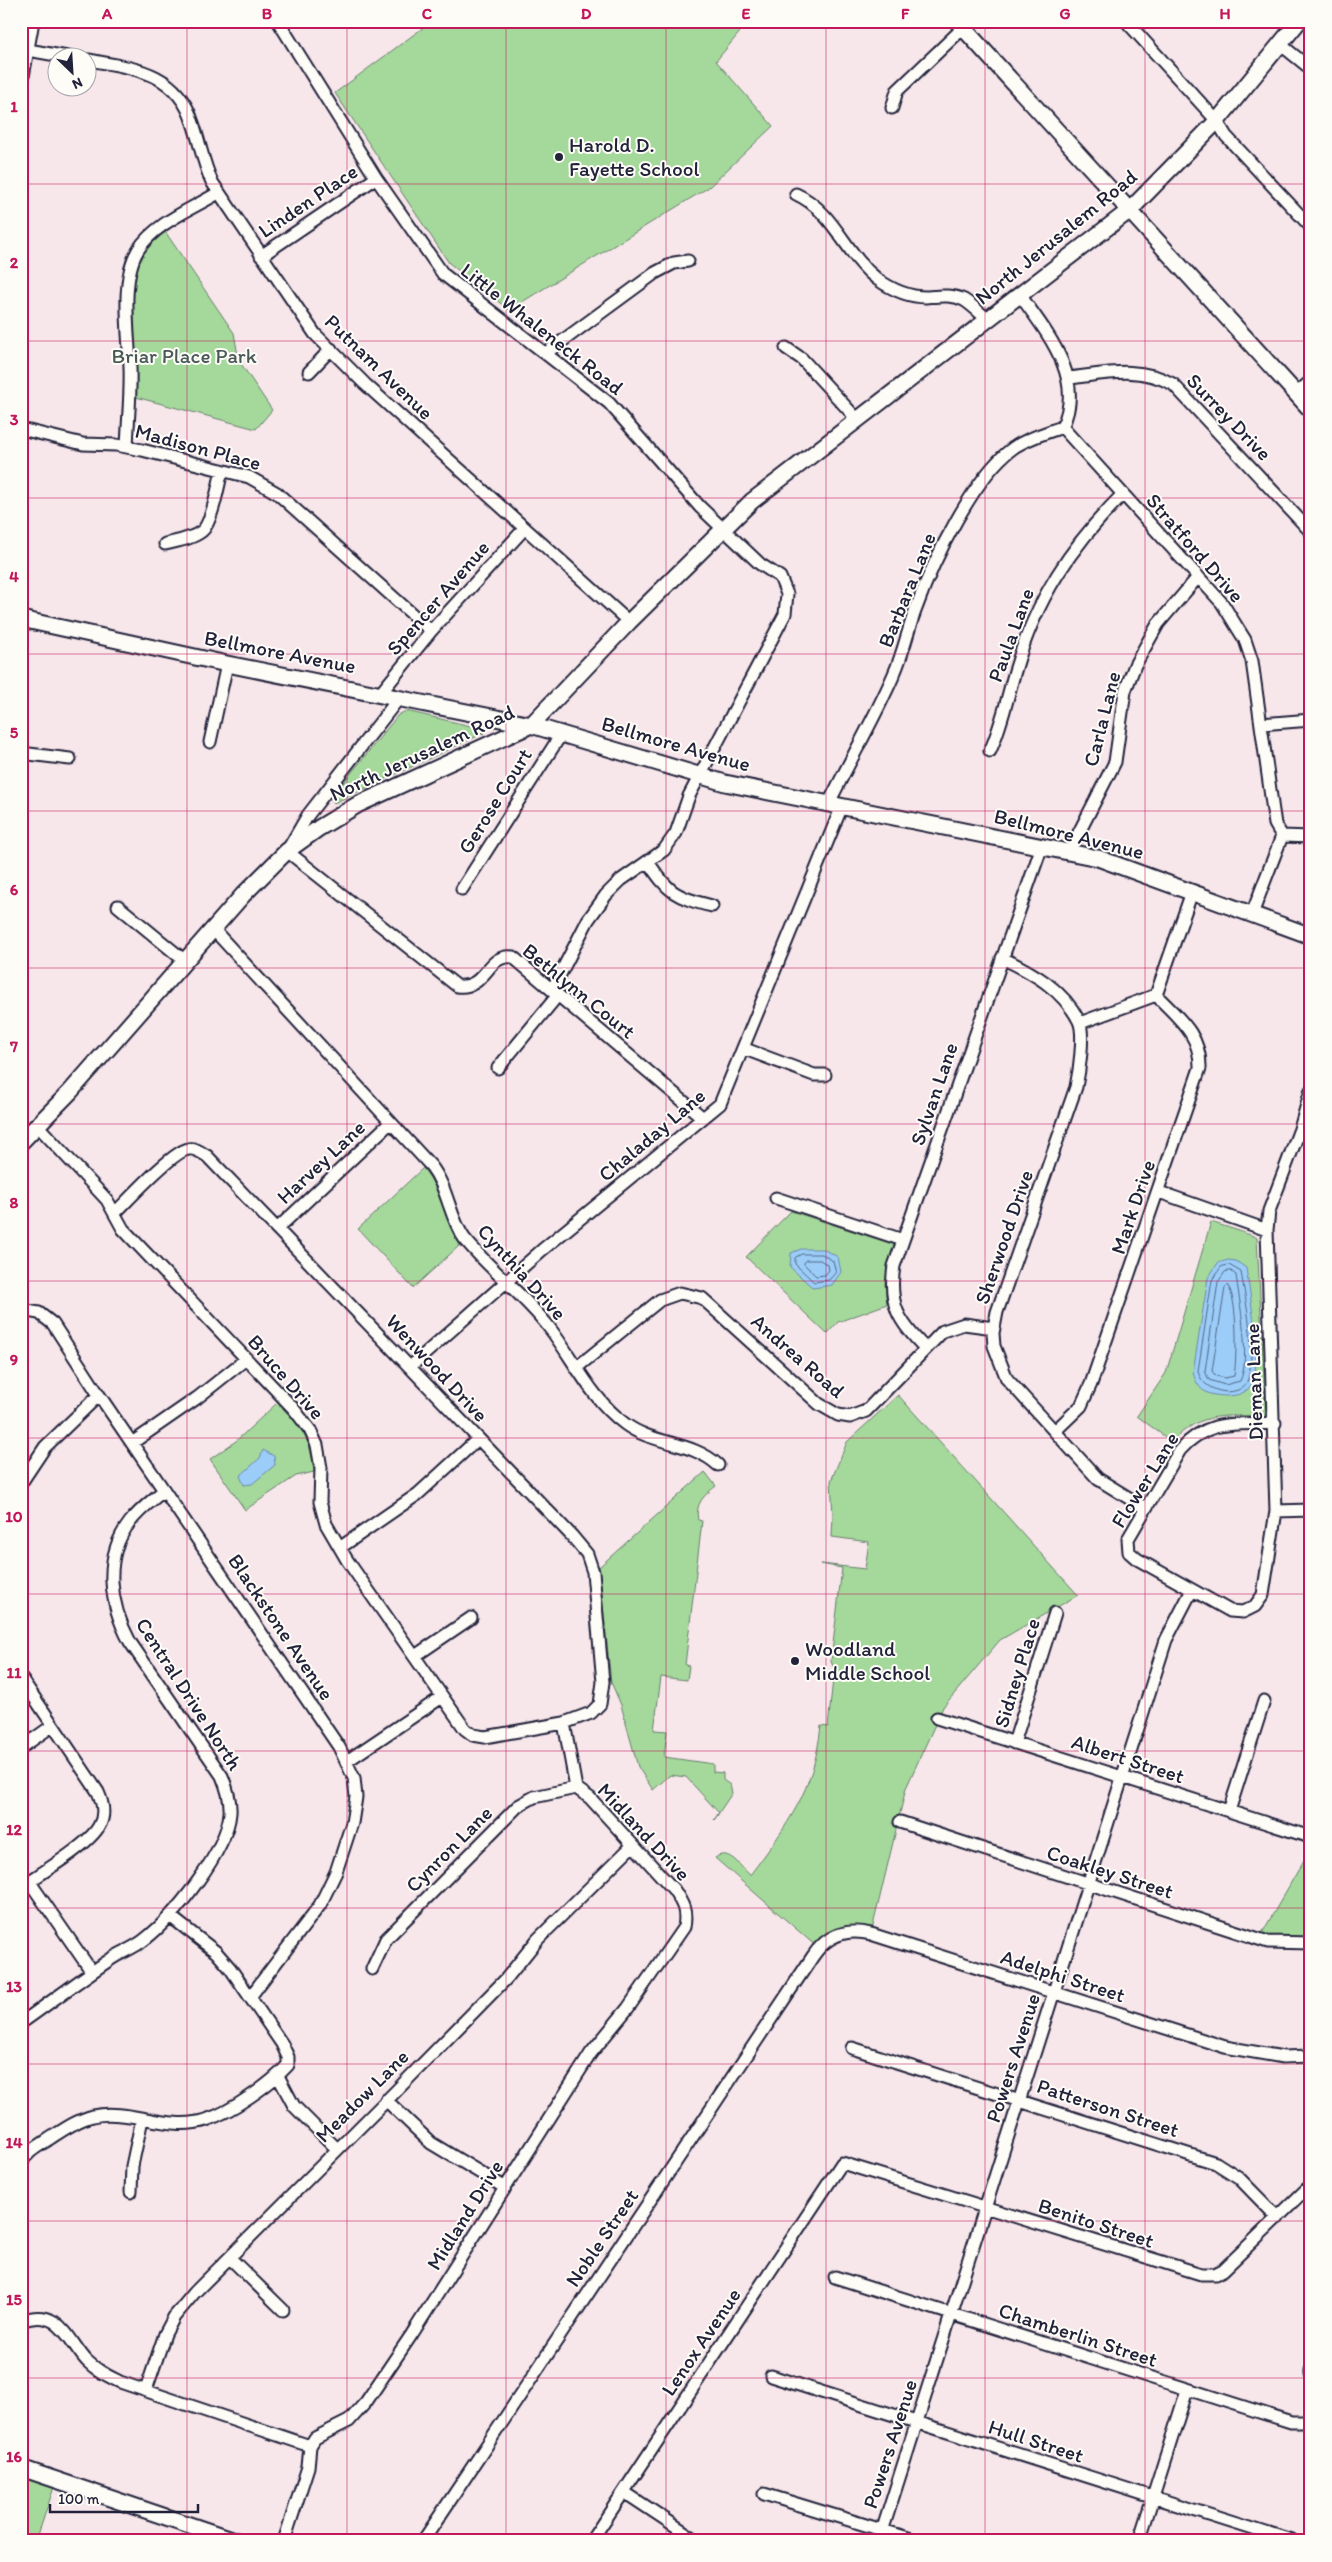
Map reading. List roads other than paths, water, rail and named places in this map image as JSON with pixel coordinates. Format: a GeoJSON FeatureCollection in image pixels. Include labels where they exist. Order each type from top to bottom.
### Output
{"type":"FeatureCollection","features":[{"type":"Feature","properties":{"kind":"main road","name":"North Jerusalem Road"},"geometry":{"type":"LineString","coordinates":[[21,1142],[38,1126],[185,960],[287,852],[319,828],[357,806],[531,725],[629,622],[752,501],[1130,210],[1216,121],[1299,21]]}},
{"type":"Feature","properties":{"kind":"main road"},"geometry":{"type":"LineString","coordinates":[[960,25],[1311,410]]}},
{"type":"Feature","properties":{"kind":"main road","name":"Bellmore Avenue"},"geometry":{"type":"LineString","coordinates":[[21,619],[227,664],[531,725],[725,782],[1069,852],[1125,867],[1311,936]]}},
{"type":"Feature","properties":{"kind":"main road"},"geometry":{"type":"LineString","coordinates":[[21,2468],[237,2541]]}},
{"type":"Feature","properties":{"kind":"street"},"geometry":{"type":"LineString","coordinates":[[21,88],[33,21]]}},
{"type":"Feature","properties":{"kind":"street","name":"Little Whaleneck Road"},"geometry":{"type":"LineString","coordinates":[[278,21],[376,178],[443,274],[609,403],[724,530],[760,564],[780,577],[787,594],[785,614],[689,796],[676,833],[664,850],[621,880],[606,895],[588,920],[555,993],[498,1068]]}},
{"type":"Feature","properties":{"kind":"street"},"geometry":{"type":"LineString","coordinates":[[1126,21],[1216,121],[1226,136],[1311,227]]}},
{"type":"Feature","properties":{"kind":"street"},"geometry":{"type":"LineString","coordinates":[[892,108],[897,91],[960,25]]}},
{"type":"Feature","properties":{"kind":"street"},"geometry":{"type":"LineString","coordinates":[[1280,44],[1311,68]]}},
{"type":"Feature","properties":{"kind":"street"},"geometry":{"type":"LineString","coordinates":[[28,50],[48,54]]}},
{"type":"Feature","properties":{"kind":"street","name":"Putnam Avenue"},"geometry":{"type":"LineString","coordinates":[[98,62],[148,72],[175,91],[190,115],[204,166],[218,193],[315,334],[365,384],[629,622]]}},
{"type":"Feature","properties":{"kind":"street","name":"Linden Place"},"geometry":{"type":"LineString","coordinates":[[261,256],[376,178]]}},
{"type":"Feature","properties":{"kind":"street"},"geometry":{"type":"LineString","coordinates":[[127,447],[130,368],[128,282],[131,266],[138,250],[162,226],[218,193]]}},
{"type":"Feature","properties":{"kind":"street"},"geometry":{"type":"LineString","coordinates":[[796,194],[807,199],[828,218],[876,278],[893,289],[906,294],[924,297],[947,296],[962,299],[987,319]]}},
{"type":"Feature","properties":{"kind":"street"},"geometry":{"type":"LineString","coordinates":[[546,353],[655,274],[674,263],[688,261]]}},
{"type":"Feature","properties":{"kind":"street"},"geometry":{"type":"LineString","coordinates":[[1020,294],[1054,343],[1068,378],[1068,406],[1062,427]]}},
{"type":"Feature","properties":{"kind":"street"},"geometry":{"type":"LineString","coordinates":[[786,348],[802,359],[857,419]]}},
{"type":"Feature","properties":{"kind":"street"},"geometry":{"type":"LineString","coordinates":[[309,372],[330,349]]}},
{"type":"Feature","properties":{"kind":"street","name":"Surrey Drive"},"geometry":{"type":"LineString","coordinates":[[1068,378],[1141,372],[1158,375],[1173,384],[1311,532]]}},
{"type":"Feature","properties":{"kind":"street"},"geometry":{"type":"LineString","coordinates":[[1296,394],[1311,381]]}},
{"type":"Feature","properties":{"kind":"street","name":"Stratford Drive"},"geometry":{"type":"LineString","coordinates":[[1062,427],[1231,615],[1245,640],[1252,661],[1273,811],[1282,836]]}},
{"type":"Feature","properties":{"kind":"street","name":"Barbara Lane"},"geometry":{"type":"LineString","coordinates":[[835,805],[894,674],[926,582],[954,525],[982,483],[1012,449],[1022,442],[1062,427]]}},
{"type":"Feature","properties":{"kind":"street","name":"Madison Place"},"geometry":{"type":"LineString","coordinates":[[21,429],[83,444],[127,447],[249,477],[277,493],[431,631]]}},
{"type":"Feature","properties":{"kind":"street"},"geometry":{"type":"LineString","coordinates":[[165,544],[203,530],[209,519],[222,470]]}},
{"type":"Feature","properties":{"kind":"street","name":"Paula Lane"},"geometry":{"type":"LineString","coordinates":[[990,752],[1000,730],[1015,670],[1035,612],[1073,549],[1093,524],[1123,494]]}},
{"type":"Feature","properties":{"kind":"street","name":"Spencer Avenue"},"geometry":{"type":"LineString","coordinates":[[380,694],[431,631],[525,528]]}},
{"type":"Feature","properties":{"kind":"street","name":"Carla Lane"},"geometry":{"type":"LineString","coordinates":[[1069,852],[1115,762],[1126,691],[1135,665],[1158,624],[1198,578]]}},
{"type":"Feature","properties":{"kind":"street"},"geometry":{"type":"LineString","coordinates":[[210,742],[227,664]]}},
{"type":"Feature","properties":{"kind":"street"},"geometry":{"type":"LineString","coordinates":[[287,852],[308,815],[399,698]]}},
{"type":"Feature","properties":{"kind":"street"},"geometry":{"type":"LineString","coordinates":[[1261,724],[1311,720]]}},
{"type":"Feature","properties":{"kind":"street","name":"Gerose Court"},"geometry":{"type":"LineString","coordinates":[[462,889],[562,733]]}},
{"type":"Feature","properties":{"kind":"street"},"geometry":{"type":"LineString","coordinates":[[21,753],[70,758]]}},
{"type":"Feature","properties":{"kind":"street","name":"Chaladay Lane"},"geometry":{"type":"LineString","coordinates":[[410,1367],[506,1282],[724,1099],[745,1049],[835,805]]}},
{"type":"Feature","properties":{"kind":"street"},"geometry":{"type":"LineString","coordinates":[[1252,914],[1282,836],[1311,837]]}},
{"type":"Feature","properties":{"kind":"street","name":"Sylvan Lane"},"geometry":{"type":"LineString","coordinates":[[925,1348],[902,1322],[893,1299],[894,1266],[1042,846]]}},
{"type":"Feature","properties":{"kind":"street","name":"Bethlynn Court"},"geometry":{"type":"LineString","coordinates":[[287,852],[457,986],[467,987],[477,982],[496,960],[505,956],[513,957],[703,1118]]}},
{"type":"Feature","properties":{"kind":"street"},"geometry":{"type":"LineString","coordinates":[[648,862],[665,887],[676,895],[712,906]]}},
{"type":"Feature","properties":{"kind":"street"},"geometry":{"type":"LineString","coordinates":[[1002,958],[1032,972],[1049,984],[1080,1022],[1156,995],[1192,892]]}},
{"type":"Feature","properties":{"kind":"street"},"geometry":{"type":"LineString","coordinates":[[118,906],[185,960]]}},
{"type":"Feature","properties":{"kind":"street","name":"Cynthia Drive"},"geometry":{"type":"LineString","coordinates":[[213,930],[440,1180],[455,1221],[464,1238],[548,1325],[595,1396],[626,1425],[649,1437],[698,1452],[718,1465]]}},
{"type":"Feature","properties":{"kind":"street","name":"Mark Drive"},"geometry":{"type":"LineString","coordinates":[[1055,1431],[1081,1406],[1088,1391],[1195,1088],[1200,1058],[1199,1049],[1192,1034],[1156,995]]}},
{"type":"Feature","properties":{"kind":"street","name":"Sherwood Drive"},"geometry":{"type":"LineString","coordinates":[[1080,1022],[1081,1058],[1076,1087],[1001,1301],[994,1328],[994,1346],[1007,1379],[1098,1479],[1145,1508]]}},
{"type":"Feature","properties":{"kind":"street"},"geometry":{"type":"LineString","coordinates":[[745,1049],[814,1075],[826,1075]]}},
{"type":"Feature","properties":{"kind":"street","name":"Dieman Lane"},"geometry":{"type":"LineString","coordinates":[[1192,1590],[1230,1611],[1243,1612],[1255,1606],[1262,1595],[1276,1512],[1275,1423],[1267,1230],[1269,1211],[1300,1129],[1311,1090]]}},
{"type":"Feature","properties":{"kind":"street","name":"Harvey Lane"},"geometry":{"type":"LineString","coordinates":[[277,1229],[390,1123]]}},
{"type":"Feature","properties":{"kind":"street","name":"Bruce Drive"},"geometry":{"type":"LineString","coordinates":[[38,1126],[107,1200],[123,1229],[293,1408],[310,1430],[320,1456],[322,1514],[341,1547],[465,1729],[474,1736],[485,1737],[564,1723]]}},
{"type":"Feature","properties":{"kind":"street","name":"Wenwood Drive"},"geometry":{"type":"LineString","coordinates":[[114,1213],[175,1155],[189,1149],[207,1156],[587,1554],[594,1582],[603,1694],[600,1704],[591,1713],[564,1723]]}},
{"type":"Feature","properties":{"kind":"street"},"geometry":{"type":"LineString","coordinates":[[1159,1192],[1267,1230]]}},
{"type":"Feature","properties":{"kind":"street"},"geometry":{"type":"LineString","coordinates":[[776,1198],[903,1240]]}},
{"type":"Feature","properties":{"kind":"street","name":"Andrea Road"},"geometry":{"type":"LineString","coordinates":[[576,1368],[660,1300],[680,1293],[702,1298],[819,1404],[838,1415],[850,1417],[866,1412],[943,1331],[964,1324],[994,1328]]}},
{"type":"Feature","properties":{"kind":"street","name":"Blackstone Avenue"},"geometry":{"type":"LineString","coordinates":[[21,1314],[27,1311],[39,1313],[53,1324],[99,1395],[347,1760],[354,1778],[355,1807],[331,1884],[310,1920],[250,1997]]}},
{"type":"Feature","properties":{"kind":"street"},"geometry":{"type":"LineString","coordinates":[[132,1443],[197,1398],[246,1359]]}},
{"type":"Feature","properties":{"kind":"street"},"geometry":{"type":"LineString","coordinates":[[21,1483],[45,1446],[99,1395]]}},
{"type":"Feature","properties":{"kind":"street","name":"Flower Lane"},"geometry":{"type":"LineString","coordinates":[[1192,1590],[1137,1560],[1129,1552],[1128,1539],[1180,1450],[1200,1431],[1223,1425],[1275,1423]]}},
{"type":"Feature","properties":{"kind":"street"},"geometry":{"type":"LineString","coordinates":[[341,1547],[418,1494],[478,1439]]}},
{"type":"Feature","properties":{"kind":"street","name":"Central Drive North"},"geometry":{"type":"LineString","coordinates":[[21,2024],[92,1972],[144,1940],[170,1916],[218,1852],[227,1834],[231,1812],[229,1793],[222,1776],[130,1642],[119,1620],[114,1604],[111,1575],[119,1543],[131,1521],[164,1490]]}},
{"type":"Feature","properties":{"kind":"street"},"geometry":{"type":"LineString","coordinates":[[1276,1512],[1311,1510]]}},
{"type":"Feature","properties":{"kind":"street","name":"Powers Avenue"},"geometry":{"type":"LineString","coordinates":[[881,2535],[1166,1640],[1192,1590]]}},
{"type":"Feature","properties":{"kind":"street","name":"Sidney Place"},"geometry":{"type":"LineString","coordinates":[[1014,1743],[1055,1613]]}},
{"type":"Feature","properties":{"kind":"street"},"geometry":{"type":"LineString","coordinates":[[415,1656],[471,1618]]}},
{"type":"Feature","properties":{"kind":"street"},"geometry":{"type":"LineString","coordinates":[[21,1678],[98,1792],[103,1805],[102,1819],[98,1829],[89,1838],[25,1884],[92,1972]]}},
{"type":"Feature","properties":{"kind":"street"},"geometry":{"type":"LineString","coordinates":[[347,1760],[442,1697]]}},
{"type":"Feature","properties":{"kind":"street"},"geometry":{"type":"LineString","coordinates":[[1229,1811],[1264,1701]]}},
{"type":"Feature","properties":{"kind":"street","name":"Albert Street"},"geometry":{"type":"LineString","coordinates":[[937,1718],[1307,1836]]}},
{"type":"Feature","properties":{"kind":"street","name":"Midland Drive"},"geometry":{"type":"LineString","coordinates":[[310,2446],[315,2438],[349,2421],[366,2402],[412,2334],[591,2053],[628,2008],[684,1927],[686,1913],[674,1890],[590,1798],[576,1788],[564,1723]]}},
{"type":"Feature","properties":{"kind":"street"},"geometry":{"type":"LineString","coordinates":[[21,1748],[52,1726]]}},
{"type":"Feature","properties":{"kind":"street","name":"Cynron Lane"},"geometry":{"type":"LineString","coordinates":[[372,1968],[386,1939],[518,1806],[534,1797],[576,1788]]}},
{"type":"Feature","properties":{"kind":"street","name":"Coakley Street"},"geometry":{"type":"LineString","coordinates":[[900,1822],[1268,1942],[1311,1943]]}},
{"type":"Feature","properties":{"kind":"street","name":"Meadow Lane"},"geometry":{"type":"LineString","coordinates":[[146,2390],[165,2334],[174,2317],[195,2292],[506,1979],[538,1939],[632,1846]]}},
{"type":"Feature","properties":{"kind":"street"},"geometry":{"type":"LineString","coordinates":[[21,2164],[32,2151],[65,2129],[90,2116],[114,2114],[184,2124],[206,2120],[226,2111],[278,2076],[288,2065],[288,2057],[282,2044],[216,1952],[170,1916]]}},
{"type":"Feature","properties":{"kind":"street","name":"Adelphi Street"},"geometry":{"type":"LineString","coordinates":[[813,1956],[823,1944],[834,1936],[849,1932],[863,1932],[1225,2047],[1283,2058],[1311,2056]]}},
{"type":"Feature","properties":{"kind":"street","name":"Noble Street"},"geometry":{"type":"LineString","coordinates":[[423,2541],[813,1956]]}},
{"type":"Feature","properties":{"kind":"street","name":"Patterson Street"},"geometry":{"type":"LineString","coordinates":[[852,2048],[1216,2163],[1238,2177],[1278,2218]]}},
{"type":"Feature","properties":{"kind":"street"},"geometry":{"type":"LineString","coordinates":[[278,2076],[294,2106],[336,2148]]}},
{"type":"Feature","properties":{"kind":"street"},"geometry":{"type":"LineString","coordinates":[[386,2100],[431,2143],[504,2188]]}},
{"type":"Feature","properties":{"kind":"street"},"geometry":{"type":"LineString","coordinates":[[132,2192],[132,2166],[142,2119]]}},
{"type":"Feature","properties":{"kind":"street","name":"Benito Street"},"geometry":{"type":"LineString","coordinates":[[842,2164],[1201,2274],[1215,2274],[1223,2270],[1311,2186]]}},
{"type":"Feature","properties":{"kind":"street","name":"Lenox Avenue"},"geometry":{"type":"LineString","coordinates":[[591,2541],[842,2164]]}},
{"type":"Feature","properties":{"kind":"street"},"geometry":{"type":"LineString","coordinates":[[230,2258],[282,2310]]}},
{"type":"Feature","properties":{"kind":"street","name":"Chamberlin Street"},"geometry":{"type":"LineString","coordinates":[[835,2277],[1291,2422],[1311,2422]]}},
{"type":"Feature","properties":{"kind":"street"},"geometry":{"type":"LineString","coordinates":[[21,2321],[29,2318],[46,2319],[61,2326],[86,2360],[98,2370],[120,2382],[310,2446],[308,2467],[284,2541]]}},
{"type":"Feature","properties":{"kind":"street","name":"Hull Street"},"geometry":{"type":"LineString","coordinates":[[771,2376],[1290,2541]]}},
{"type":"Feature","properties":{"kind":"street"},"geometry":{"type":"LineString","coordinates":[[1139,2541],[1187,2390]]}},
{"type":"Feature","properties":{"kind":"street"},"geometry":{"type":"LineString","coordinates":[[624,2492],[698,2541]]}},
{"type":"Feature","properties":{"kind":"street"},"geometry":{"type":"LineString","coordinates":[[764,2494],[881,2535],[918,2541]]}},
{"type":"Feature","properties":{"kind":"water"},"geometry":{"type":"Polygon","coordinates":[[[801,1249],[823,1249],[838,1257],[841,1272],[832,1285],[813,1288],[790,1267],[791,1253],[801,1249]]]}},
{"type":"Feature","properties":{"kind":"water"},"geometry":{"type":"Polygon","coordinates":[[[1228,1260],[1236,1261],[1246,1268],[1256,1344],[1256,1360],[1255,1373],[1249,1388],[1236,1395],[1225,1396],[1210,1394],[1203,1390],[1193,1372],[1208,1278],[1218,1263],[1228,1260]]]}},
{"type":"Feature","properties":{"kind":"water"},"geometry":{"type":"Polygon","coordinates":[[[263,1450],[274,1456],[275,1465],[252,1484],[244,1485],[240,1476],[260,1458],[263,1450]]]}},
{"type":"Feature","properties":{"kind":"place","name":"Harold D. Fayette School"},"geometry":{"type":"Point","coordinates":[559,157]}},
{"type":"Feature","properties":{"kind":"place","name":"Woodland Middle School"},"geometry":{"type":"Point","coordinates":[795,1661]}},
{"type":"Feature","properties":{"kind":"park label","name":"Briar Place Park"},"geometry":{"type":"Point","coordinates":[184,356]}}]}
